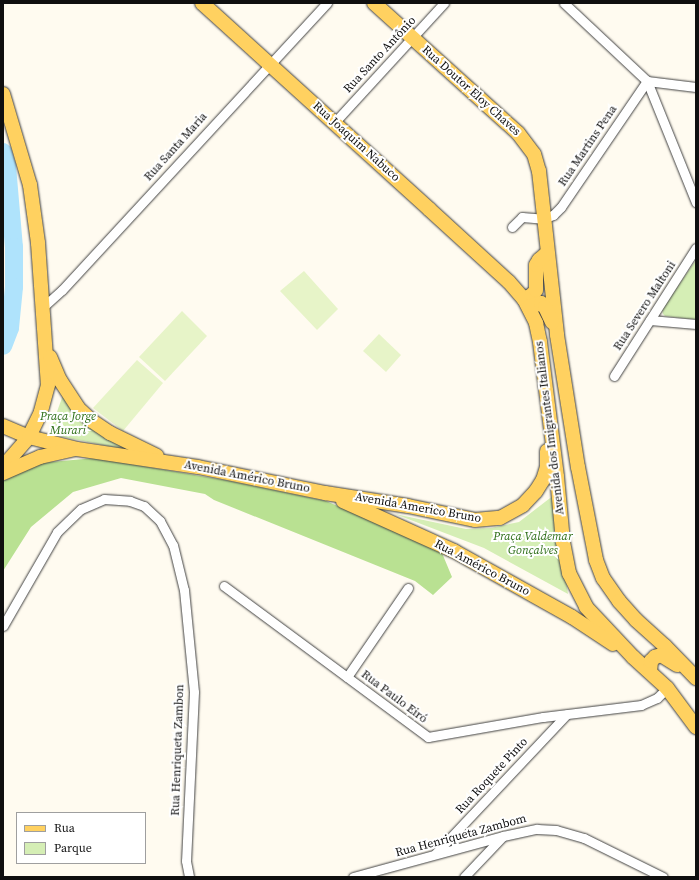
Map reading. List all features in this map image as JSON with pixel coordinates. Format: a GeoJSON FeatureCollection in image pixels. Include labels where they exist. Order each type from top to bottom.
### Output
{"type":"FeatureCollection","features":[{"type":"Feature","properties":{"kind":"main road","name":"Rua Joaquim Nabuco"},"geometry":{"type":"LineString","coordinates":[[202,3],[509,282]]}},
{"type":"Feature","properties":{"kind":"main road","name":"Rua Doutor Eloy Chaves"},"geometry":{"type":"LineString","coordinates":[[374,3],[487,104],[528,143],[534,154],[538,171],[543,219]]}},
{"type":"Feature","properties":{"kind":"main road"},"geometry":{"type":"LineString","coordinates":[[3,94],[30,185],[38,243],[48,385],[41,412],[29,437],[3,467]]}},
{"type":"Feature","properties":{"kind":"main road","name":"Avenida dos Imigrantes Italianos"},"geometry":{"type":"LineString","coordinates":[[543,219],[557,335],[578,467],[596,560],[603,578],[619,601],[636,620],[695,676]]}},
{"type":"Feature","properties":{"kind":"main road"},"geometry":{"type":"LineString","coordinates":[[526,303],[536,290],[536,265],[547,253]]}},
{"type":"Feature","properties":{"kind":"main road","name":"Avenida dos Imigrantes Italianos"},"geometry":{"type":"LineString","coordinates":[[509,282],[526,303],[536,324],[540,342],[550,433],[557,477],[563,542],[569,573],[586,606],[633,657],[667,688],[696,727]]}},
{"type":"Feature","properties":{"kind":"main road"},"geometry":{"type":"LineString","coordinates":[[526,303],[541,303],[545,307],[557,335]]}},
{"type":"Feature","properties":{"kind":"main road"},"geometry":{"type":"LineString","coordinates":[[45,347],[60,380],[78,408],[92,421],[110,433],[170,462]]}},
{"type":"Feature","properties":{"kind":"main road"},"geometry":{"type":"LineString","coordinates":[[9,428],[29,437],[77,449],[170,462]]}},
{"type":"Feature","properties":{"kind":"main road","name":"Avenida Americo Bruno"},"geometry":{"type":"LineString","coordinates":[[324,493],[408,506],[475,520],[500,518],[523,506],[543,480],[550,433]]}},
{"type":"Feature","properties":{"kind":"main road"},"geometry":{"type":"LineString","coordinates":[[3,473],[40,457],[77,449]]}},
{"type":"Feature","properties":{"kind":"main road","name":"Avenida Américo Bruno"},"geometry":{"type":"LineString","coordinates":[[170,462],[324,493]]}},
{"type":"Feature","properties":{"kind":"main road","name":"Rua Américo Bruno"},"geometry":{"type":"LineString","coordinates":[[324,493],[454,551],[572,617],[633,657]]}},
{"type":"Feature","properties":{"kind":"main road"},"geometry":{"type":"LineString","coordinates":[[650,671],[651,661],[655,657],[661,655],[695,676]]}},
{"type":"Feature","properties":{"kind":"street","name":"Rua Santa Maria"},"geometry":{"type":"LineString","coordinates":[[43,307],[62,290],[326,3]]}},
{"type":"Feature","properties":{"kind":"street","name":"Rua Santo Antônio"},"geometry":{"type":"LineString","coordinates":[[334,123],[444,3]]}},
{"type":"Feature","properties":{"kind":"street"},"geometry":{"type":"LineString","coordinates":[[568,4],[647,81],[696,202]]}},
{"type":"Feature","properties":{"kind":"street"},"geometry":{"type":"LineString","coordinates":[[647,81],[696,87]]}},
{"type":"Feature","properties":{"kind":"street","name":"Rua Martins Pena"},"geometry":{"type":"LineString","coordinates":[[543,219],[553,214],[561,207],[647,81]]}},
{"type":"Feature","properties":{"kind":"street"},"geometry":{"type":"LineString","coordinates":[[512,227],[522,217],[543,219]]}},
{"type":"Feature","properties":{"kind":"street","name":"Rua Severo Maltoni"},"geometry":{"type":"LineString","coordinates":[[614,376],[696,248]]}},
{"type":"Feature","properties":{"kind":"street"},"geometry":{"type":"LineString","coordinates":[[650,320],[696,324]]}},
{"type":"Feature","properties":{"kind":"street","name":"Rua Henriqueta Zambon"},"geometry":{"type":"LineString","coordinates":[[3,626],[57,532],[81,509],[104,499],[130,501],[144,506],[160,521],[173,545],[184,590],[194,692],[186,861],[189,877]]}},
{"type":"Feature","properties":{"kind":"street","name":"Rua Paulo Eiró"},"geometry":{"type":"LineString","coordinates":[[224,586],[428,737],[567,714],[641,705],[657,698],[667,688]]}},
{"type":"Feature","properties":{"kind":"street"},"geometry":{"type":"LineString","coordinates":[[347,677],[408,588]]}},
{"type":"Feature","properties":{"kind":"street","name":"Rua Roquete Pinto"},"geometry":{"type":"LineString","coordinates":[[435,854],[567,714]]}},
{"type":"Feature","properties":{"kind":"street","name":"Rua Henriqueta Zambom"},"geometry":{"type":"LineString","coordinates":[[354,877],[435,854],[537,828],[556,830],[584,838],[663,877]]}},
{"type":"Feature","properties":{"kind":"street"},"geometry":{"type":"LineString","coordinates":[[464,877],[503,836]]}},
{"type":"Feature","properties":{"kind":"green space"},"geometry":{"type":"Polygon","coordinates":[[[696,260],[696,320],[665,316],[662,309],[696,260]]]}},
{"type":"Feature","properties":{"kind":"green space"},"geometry":{"type":"Polygon","coordinates":[[[304,271],[338,309],[317,330],[280,291],[304,271]]]}},
{"type":"Feature","properties":{"kind":"green space"},"geometry":{"type":"Polygon","coordinates":[[[182,311],[207,336],[165,381],[139,357],[182,311]]]}},
{"type":"Feature","properties":{"kind":"green space"},"geometry":{"type":"Polygon","coordinates":[[[379,334],[401,355],[386,372],[363,351],[379,334]]]}},
{"type":"Feature","properties":{"kind":"green space"},"geometry":{"type":"Polygon","coordinates":[[[137,360],[163,383],[123,431],[93,408],[137,360]]]}},
{"type":"Feature","properties":{"kind":"green space","name":"Praça Jorge Murari"},"geometry":{"type":"Polygon","coordinates":[[[63,395],[132,451],[49,434],[63,395]]]}},
{"type":"Feature","properties":{"kind":"green space"},"geometry":{"type":"Polygon","coordinates":[[[95,458],[230,481],[326,501],[429,545],[442,553],[452,577],[433,595],[415,581],[214,500],[205,494],[121,478],[73,492],[31,527],[3,571],[3,481],[40,463],[95,458]]]}},
{"type":"Feature","properties":{"kind":"green space","name":"Praça Valdemar Gonçalves"},"geometry":{"type":"Polygon","coordinates":[[[554,495],[568,594],[484,548],[395,514],[466,529],[491,528],[519,522],[554,495]]]}},
{"type":"Feature","properties":{"kind":"waterway"},"geometry":{"type":"LineString","coordinates":[[3,152],[7,166],[14,247],[14,287],[10,328],[3,346]]}}]}
